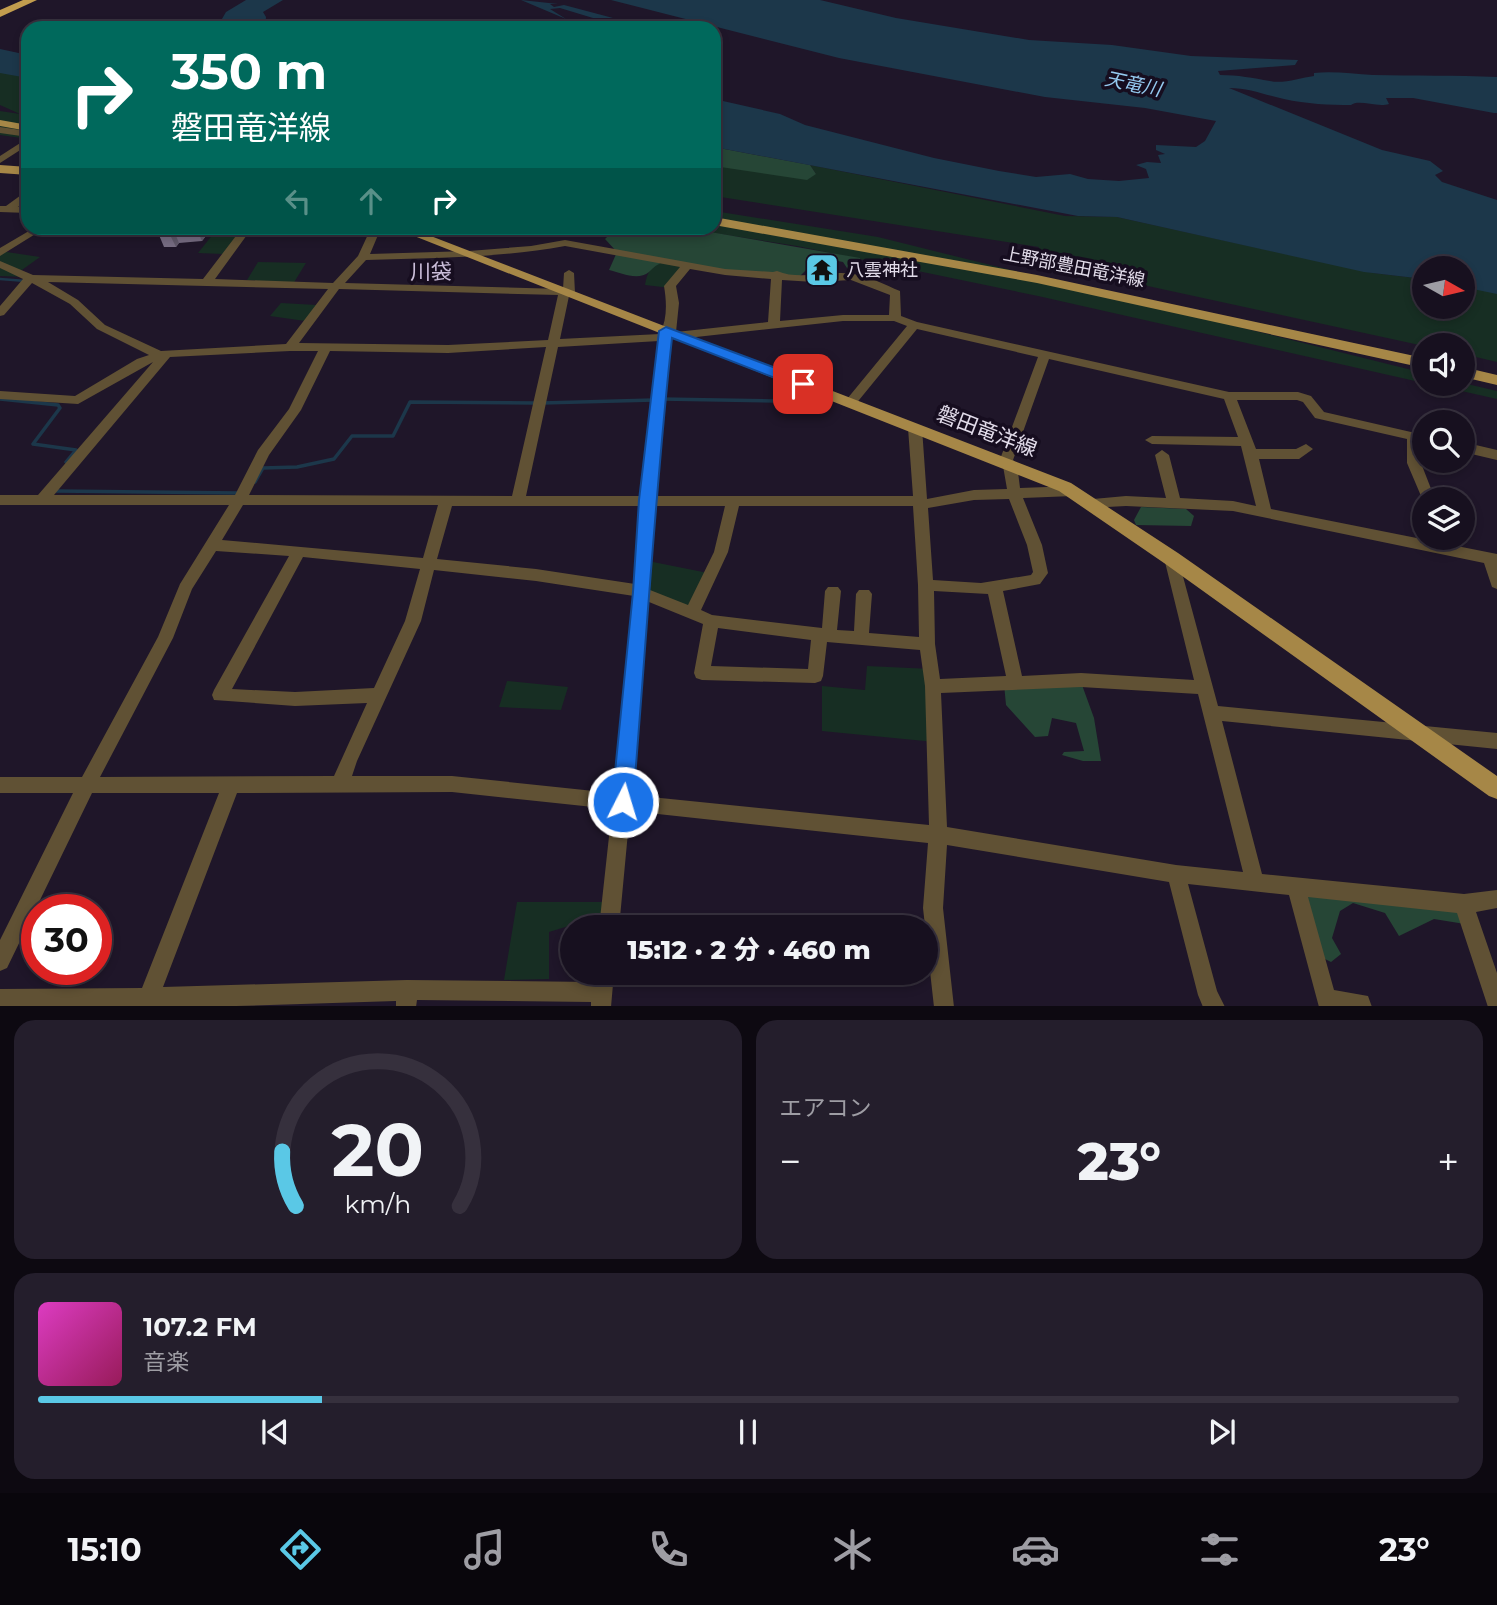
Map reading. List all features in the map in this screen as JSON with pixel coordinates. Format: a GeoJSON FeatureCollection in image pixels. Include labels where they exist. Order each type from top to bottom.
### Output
{"type":"FeatureCollection","features":[{"type":"Feature","properties":{"kind":"highway"},"geometry":{"type":"LineString","coordinates":[[0,15],[32,0]]}},
{"type":"Feature","properties":{"kind":"main road"},"geometry":{"type":"LineString","coordinates":[[0,123],[21,127]]}},
{"type":"Feature","properties":{"kind":"main road"},"geometry":{"type":"LineString","coordinates":[[0,169],[21,170]]}},
{"type":"Feature","properties":{"kind":"main road","name":"上野部豊田竜洋線"},"geometry":{"type":"LineString","coordinates":[[721,222],[1051,281],[1412,360]]}},
{"type":"Feature","properties":{"kind":"main road","name":"磐田竜洋線"},"geometry":{"type":"LineString","coordinates":[[419,235],[1008,463],[1073,491],[1497,789]]}},
{"type":"Feature","properties":{"kind":"main road"},"geometry":{"type":"LineString","coordinates":[[1475,375],[1497,380]]}},
{"type":"Feature","properties":{"kind":"street"},"geometry":{"type":"LineString","coordinates":[[0,130],[21,133]]}},
{"type":"Feature","properties":{"kind":"street"},"geometry":{"type":"LineString","coordinates":[[0,160],[21,146]]}},
{"type":"Feature","properties":{"kind":"street"},"geometry":{"type":"LineString","coordinates":[[4,210],[21,198]]}},
{"type":"Feature","properties":{"kind":"street"},"geometry":{"type":"LineString","coordinates":[[0,253],[29,235]]}},
{"type":"Feature","properties":{"kind":"street"},"geometry":{"type":"LineString","coordinates":[[207,282],[242,235]]}},
{"type":"Feature","properties":{"kind":"street"},"geometry":{"type":"LineString","coordinates":[[290,347],[336,286],[363,257],[373,235]]}},
{"type":"Feature","properties":{"kind":"street"},"geometry":{"type":"LineString","coordinates":[[363,257],[469,254],[565,243],[606,248],[725,272],[818,278],[846,277],[896,293],[895,318]]}},
{"type":"Feature","properties":{"kind":"street"},"geometry":{"type":"LineString","coordinates":[[846,277],[848,261]]}},
{"type":"Feature","properties":{"kind":"street"},"geometry":{"type":"LineString","coordinates":[[0,264],[74,302],[101,327],[162,354]]}},
{"type":"Feature","properties":{"kind":"street"},"geometry":{"type":"LineString","coordinates":[[610,915],[642,592],[647,500],[673,312],[670,286],[687,266]]}},
{"type":"Feature","properties":{"kind":"street"},"geometry":{"type":"LineString","coordinates":[[518,500],[569,273]]}},
{"type":"Feature","properties":{"kind":"street"},"geometry":{"type":"LineString","coordinates":[[774,325],[777,274]]}},
{"type":"Feature","properties":{"kind":"street"},"geometry":{"type":"LineString","coordinates":[[30,278],[566,293]]}},
{"type":"Feature","properties":{"kind":"street"},"geometry":{"type":"LineString","coordinates":[[0,313],[30,278]]}},
{"type":"Feature","properties":{"kind":"street"},"geometry":{"type":"LineString","coordinates":[[818,278],[823,290]]}},
{"type":"Feature","properties":{"kind":"street"},"geometry":{"type":"LineString","coordinates":[[0,396],[78,400],[162,354],[290,347],[448,349],[670,334],[843,318],[895,318],[914,326],[1229,396],[1298,396],[1307,399],[1320,415],[1412,435]]}},
{"type":"Feature","properties":{"kind":"street"},"geometry":{"type":"LineString","coordinates":[[851,402],[914,326]]}},
{"type":"Feature","properties":{"kind":"street"},"geometry":{"type":"LineString","coordinates":[[0,961],[88,784],[165,638],[185,589],[239,501],[263,453],[295,410],[326,348]]}},
{"type":"Feature","properties":{"kind":"street"},"geometry":{"type":"LineString","coordinates":[[41,500],[162,354]]}},
{"type":"Feature","properties":{"kind":"street"},"geometry":{"type":"LineString","coordinates":[[926,585],[981,589],[1035,580],[1041,573],[1039,557],[1013,491],[1008,463],[1045,355]]}},
{"type":"Feature","properties":{"kind":"street"},"geometry":{"type":"LineString","coordinates":[[803,384],[822,363]]}},
{"type":"Feature","properties":{"kind":"street"},"geometry":{"type":"LineString","coordinates":[[1229,396],[1249,448],[1265,513]]}},
{"type":"Feature","properties":{"kind":"street"},"geometry":{"type":"LineString","coordinates":[[915,428],[926,585],[927,644],[933,686],[937,837],[933,908],[944,1006]]}},
{"type":"Feature","properties":{"kind":"street"},"geometry":{"type":"LineString","coordinates":[[1152,440],[1299,454],[1306,449]]}},
{"type":"Feature","properties":{"kind":"street"},"geometry":{"type":"LineString","coordinates":[[1475,450],[1497,455]]}},
{"type":"Feature","properties":{"kind":"street"},"geometry":{"type":"LineString","coordinates":[[1162,455],[1174,503]]}},
{"type":"Feature","properties":{"kind":"street"},"geometry":{"type":"LineString","coordinates":[[0,500],[647,500],[919,503],[1013,491],[1073,491]]}},
{"type":"Feature","properties":{"kind":"street"},"geometry":{"type":"LineString","coordinates":[[341,783],[348,761],[413,621],[446,501]]}},
{"type":"Feature","properties":{"kind":"street"},"geometry":{"type":"LineString","coordinates":[[691,613],[721,552],[733,501]]}},
{"type":"Feature","properties":{"kind":"street"},"geometry":{"type":"LineString","coordinates":[[1093,504],[1126,501],[1233,506],[1412,538]]}},
{"type":"Feature","properties":{"kind":"street"},"geometry":{"type":"LineString","coordinates":[[212,545],[536,575],[642,592],[711,621],[927,644]]}},
{"type":"Feature","properties":{"kind":"street"},"geometry":{"type":"LineString","coordinates":[[1463,550],[1493,559],[1497,583]]}},
{"type":"Feature","properties":{"kind":"street"},"geometry":{"type":"LineString","coordinates":[[299,551],[220,695],[295,699],[380,695]]}},
{"type":"Feature","properties":{"kind":"street"},"geometry":{"type":"LineString","coordinates":[[1171,558],[1255,883]]}},
{"type":"Feature","properties":{"kind":"street"},"geometry":{"type":"LineString","coordinates":[[994,587],[1016,683]]}},
{"type":"Feature","properties":{"kind":"street"},"geometry":{"type":"LineString","coordinates":[[711,621],[702,673],[815,676],[833,591]]}},
{"type":"Feature","properties":{"kind":"street"},"geometry":{"type":"LineString","coordinates":[[861,638],[864,594]]}},
{"type":"Feature","properties":{"kind":"street"},"geometry":{"type":"LineString","coordinates":[[933,686],[1081,680],[1203,687]]}},
{"type":"Feature","properties":{"kind":"street"},"geometry":{"type":"LineString","coordinates":[[1212,713],[1497,741]]}},
{"type":"Feature","properties":{"kind":"street"},"geometry":{"type":"LineString","coordinates":[[147,1002],[232,783]]}},
{"type":"Feature","properties":{"kind":"street"},"geometry":{"type":"LineString","coordinates":[[0,785],[452,783],[937,837],[1176,874],[1255,883],[1464,904],[1497,900]]}},
{"type":"Feature","properties":{"kind":"street"},"geometry":{"type":"LineString","coordinates":[[1176,874],[1209,995],[1215,1006]]}},
{"type":"Feature","properties":{"kind":"street"},"geometry":{"type":"LineString","coordinates":[[1296,887],[1326,999],[1361,1003],[1362,1006]]}},
{"type":"Feature","properties":{"kind":"street"},"geometry":{"type":"LineString","coordinates":[[1464,904],[1497,1003]]}},
{"type":"Feature","properties":{"kind":"street"},"geometry":{"type":"LineString","coordinates":[[0,999],[147,1002],[406,998],[603,990]]}},
{"type":"Feature","properties":{"kind":"green space"},"geometry":{"type":"Polygon","coordinates":[[[0,70],[21,76],[21,138],[0,135],[0,111],[20,114],[0,105],[0,70]]]}},
{"type":"Feature","properties":{"kind":"green space"},"geometry":{"type":"Polygon","coordinates":[[[721,148],[810,165],[816,174],[807,180],[721,167],[721,148]]]}},
{"type":"Feature","properties":{"kind":"green space"},"geometry":{"type":"Polygon","coordinates":[[[810,165],[1065,216],[1117,217],[1373,273],[1412,278],[1412,319],[1475,319],[1475,288],[1497,293],[1497,362],[1475,357],[1475,333],[1412,333],[1412,343],[1033,261],[1039,247],[721,197],[721,166],[816,174],[810,165]]]}},
{"type":"Feature","properties":{"kind":"green space"},"geometry":{"type":"Polygon","coordinates":[[[721,212],[878,237],[1412,370],[1412,380],[1038,296],[797,246],[721,234],[721,212]]]}},
{"type":"Feature","properties":{"kind":"green space"},"geometry":{"type":"Polygon","coordinates":[[[721,234],[860,258],[858,266],[849,271],[843,262],[818,261],[799,277],[719,271],[663,262],[645,275],[629,276],[609,270],[617,252],[605,239],[609,235],[721,234]]]}},
{"type":"Feature","properties":{"kind":"green space"},"geometry":{"type":"Polygon","coordinates":[[[212,235],[238,235],[223,254],[198,253],[212,235]]]}},
{"type":"Feature","properties":{"kind":"green space"},"geometry":{"type":"Polygon","coordinates":[[[0,251],[40,257],[19,272],[28,277],[0,276],[0,251]]]}},
{"type":"Feature","properties":{"kind":"green space"},"geometry":{"type":"Polygon","coordinates":[[[258,262],[306,263],[293,284],[247,280],[258,262]]]}},
{"type":"Feature","properties":{"kind":"green space"},"geometry":{"type":"Polygon","coordinates":[[[663,262],[685,268],[671,288],[645,285],[650,270],[663,262]]]}},
{"type":"Feature","properties":{"kind":"green space"},"geometry":{"type":"Polygon","coordinates":[[[281,303],[317,305],[305,321],[270,316],[281,303]]]}},
{"type":"Feature","properties":{"kind":"green space"},"geometry":{"type":"Polygon","coordinates":[[[1475,386],[1497,391],[1497,399],[1475,394],[1475,386]]]}},
{"type":"Feature","properties":{"kind":"green space"},"geometry":{"type":"Polygon","coordinates":[[[1141,507],[1186,509],[1194,516],[1191,526],[1136,525],[1134,520],[1141,507]]]}},
{"type":"Feature","properties":{"kind":"green space"},"geometry":{"type":"Polygon","coordinates":[[[648,561],[708,573],[690,607],[647,591],[648,561]]]}},
{"type":"Feature","properties":{"kind":"green space"},"geometry":{"type":"Polygon","coordinates":[[[867,666],[931,669],[935,742],[822,731],[822,686],[865,690],[867,666]]]}},
{"type":"Feature","properties":{"kind":"green space"},"geometry":{"type":"Polygon","coordinates":[[[507,681],[568,687],[561,710],[499,707],[507,681]]]}},
{"type":"Feature","properties":{"kind":"green space"},"geometry":{"type":"Polygon","coordinates":[[[1004,684],[1082,685],[1094,718],[1101,761],[1083,761],[1062,755],[1064,752],[1084,751],[1076,723],[1052,718],[1048,736],[1035,737],[1006,705],[1004,684]]]}},
{"type":"Feature","properties":{"kind":"green space"},"geometry":{"type":"Polygon","coordinates":[[[1296,887],[1466,907],[1471,925],[1434,919],[1399,936],[1385,913],[1353,903],[1340,911],[1332,938],[1341,954],[1331,962],[1313,953],[1296,887]]]}},
{"type":"Feature","properties":{"kind":"green space"},"geometry":{"type":"Polygon","coordinates":[[[517,902],[612,902],[610,915],[560,915],[560,929],[549,932],[549,979],[504,980],[517,902]]]}},
{"type":"Feature","properties":{"kind":"water"},"geometry":{"type":"Polygon","coordinates":[[[246,0],[283,0],[263,12],[266,21],[221,21],[226,12],[246,0]]]}},
{"type":"Feature","properties":{"kind":"water"},"geometry":{"type":"Polygon","coordinates":[[[521,0],[558,4],[550,4],[554,7],[564,5],[613,18],[593,18],[560,8],[550,9],[566,19],[521,0]]]}},
{"type":"Feature","properties":{"kind":"water","name":"天竜川"},"geometry":{"type":"Polygon","coordinates":[[[611,0],[820,0],[896,18],[1029,40],[1112,45],[1191,56],[1298,60],[1295,65],[1218,71],[1220,75],[1275,82],[1314,76],[1314,73],[1321,72],[1497,77],[1497,113],[1413,98],[1386,98],[1389,104],[1384,105],[1309,103],[1229,88],[1382,150],[1430,161],[1443,171],[1435,175],[1442,182],[1497,200],[1497,294],[1475,289],[1475,256],[1412,256],[1412,278],[1364,272],[1117,217],[1078,216],[721,148],[721,101],[780,114],[805,125],[934,158],[1036,177],[1070,174],[1088,179],[1119,181],[1149,178],[1146,169],[1136,165],[1147,162],[1161,163],[1158,155],[1165,154],[1156,150],[1156,145],[1196,147],[1205,141],[1216,121],[1145,108],[1045,97],[839,58],[721,28],[721,21],[694,21],[611,0]]]}},
{"type":"Feature","properties":{"kind":"water"},"geometry":{"type":"Polygon","coordinates":[[[0,49],[21,54],[21,77],[0,73],[0,49]]]}},
{"type":"Feature","properties":{"kind":"waterway"},"geometry":{"type":"LineString","coordinates":[[0,279],[26,281]]}},
{"type":"Feature","properties":{"kind":"waterway"},"geometry":{"type":"LineString","coordinates":[[0,399],[58,405],[60,408],[33,444],[76,450],[66,462]]}},
{"type":"Feature","properties":{"kind":"waterway"},"geometry":{"type":"LineString","coordinates":[[661,399],[831,402]]}},
{"type":"Feature","properties":{"kind":"waterway"},"geometry":{"type":"LineString","coordinates":[[542,403],[654,400]]}},
{"type":"Feature","properties":{"kind":"waterway"},"geometry":{"type":"LineString","coordinates":[[255,482],[263,468],[297,467],[334,459],[352,436],[393,436],[410,402],[535,403]]}},
{"type":"Feature","properties":{"kind":"waterway"},"geometry":{"type":"LineString","coordinates":[[56,491],[240,493]]}},
{"type":"Feature","properties":{"kind":"place","name":"八雲神社"},"geometry":{"type":"Point","coordinates":[822,270]}},
{"type":"Feature","properties":{"kind":"district","name":"川袋"},"geometry":{"type":"Point","coordinates":[431,271]}},
{"type":"Feature","properties":{"kind":"route"},"geometry":{"type":"LineString","coordinates":[[623,802],[642,592],[647,500],[666,331],[803,384]]}}]}
